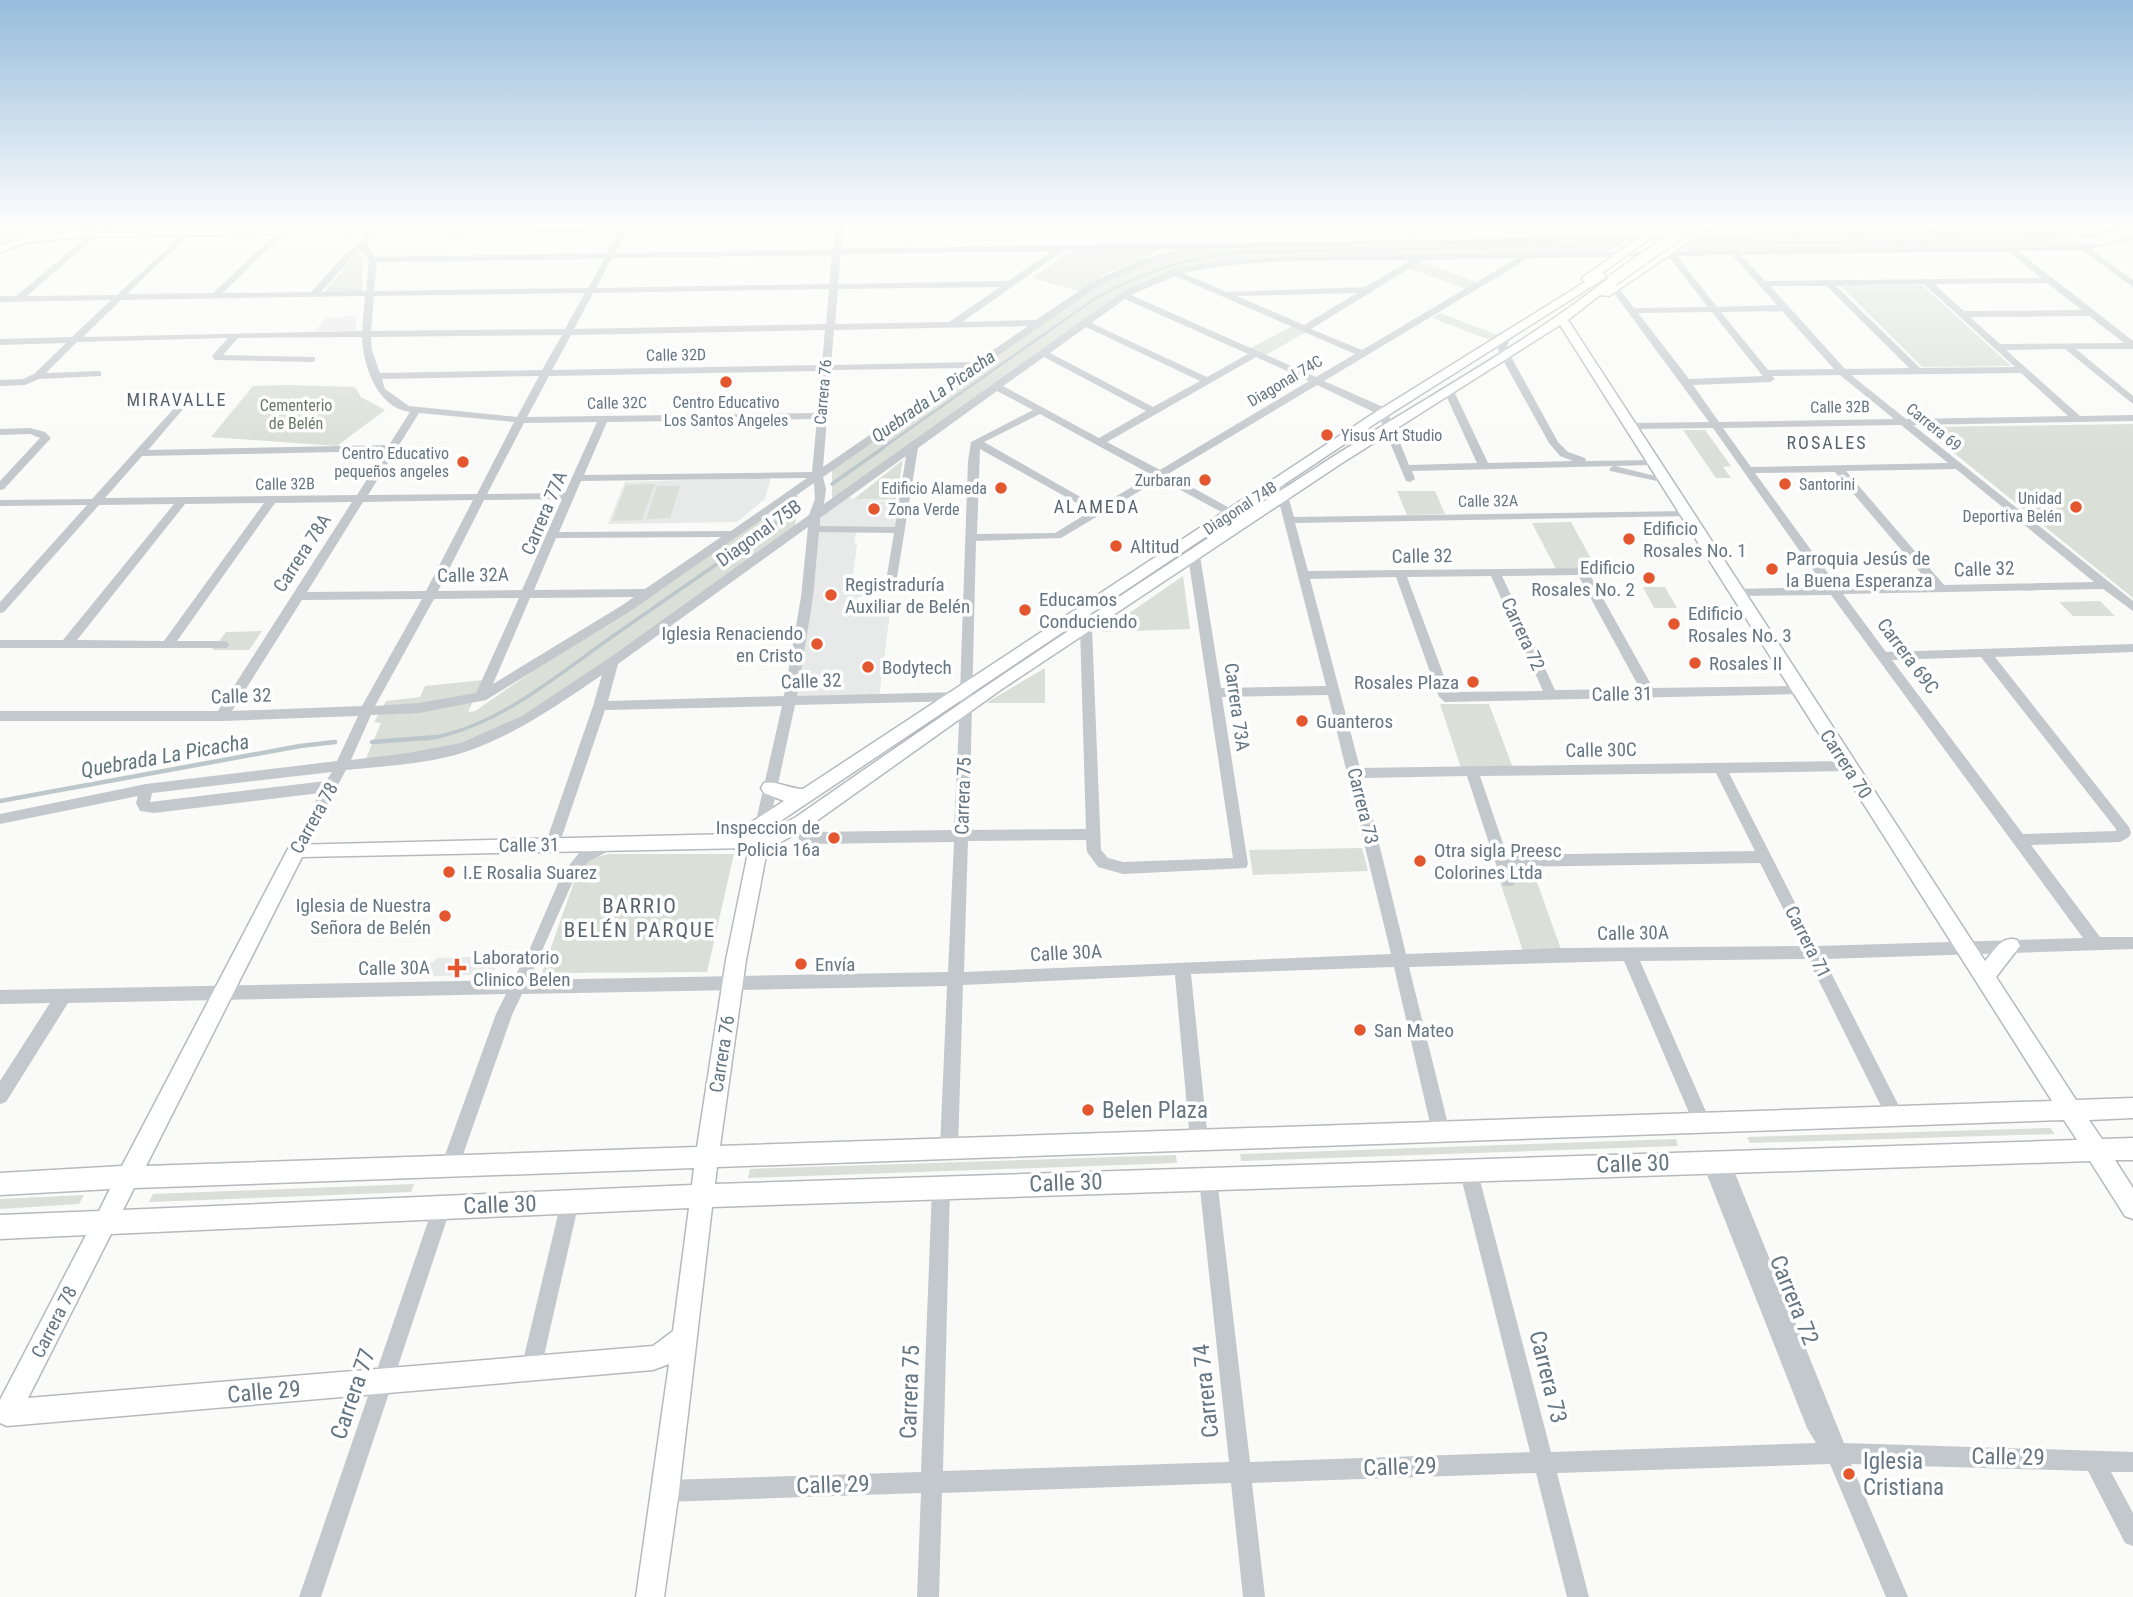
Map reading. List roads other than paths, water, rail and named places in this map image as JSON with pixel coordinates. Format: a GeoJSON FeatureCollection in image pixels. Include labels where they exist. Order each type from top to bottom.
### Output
{"type":"FeatureCollection","features":[{"type":"Feature","properties":{"kind":"main road"},"geometry":{"type":"LineString","coordinates":[[1528,321],[1558,300]]}},
{"type":"Feature","properties":{"kind":"main road","name":"Diagonal 74B"},"geometry":{"type":"LineString","coordinates":[[1281,489],[1231,513],[959,698],[805,795],[762,831],[775,837],[808,818],[959,698],[1086,628],[1194,556],[1281,489],[1386,420],[1508,333],[1573,300]]}},
{"type":"Feature","properties":{"kind":"main road","name":"Diagonal 74B"},"geometry":{"type":"LineString","coordinates":[[1386,420],[1448,389],[1564,318],[1588,300]]}},
{"type":"Feature","properties":{"kind":"main road","name":"Carrera 70"},"geometry":{"type":"LineString","coordinates":[[1564,318],[1847,766],[2133,1208]]}},
{"type":"Feature","properties":{"kind":"main road"},"geometry":{"type":"LineString","coordinates":[[770,788],[789,796],[805,795]]}},
{"type":"Feature","properties":{"kind":"main road","name":"Calle 31"},"geometry":{"type":"LineString","coordinates":[[296,850],[736,841],[762,831]]}},
{"type":"Feature","properties":{"kind":"main road","name":"Carrera 76"},"geometry":{"type":"LineString","coordinates":[[650,1597],[666,1490],[707,1157],[733,982],[762,831]]}},
{"type":"Feature","properties":{"kind":"main road","name":"Carrera 78"},"geometry":{"type":"LineString","coordinates":[[3,1413],[129,1177],[296,850]]}},
{"type":"Feature","properties":{"kind":"main road"},"geometry":{"type":"LineString","coordinates":[[1984,977],[2010,946]]}},
{"type":"Feature","properties":{"kind":"main road","name":"Calle 30"},"geometry":{"type":"LineString","coordinates":[[0,1184],[129,1177],[2133,1108]]}},
{"type":"Feature","properties":{"kind":"main road","name":"Calle 30"},"geometry":{"type":"LineString","coordinates":[[0,1227],[702,1196],[2133,1149]]}},
{"type":"Feature","properties":{"kind":"main road","name":"Calle 29"},"geometry":{"type":"LineString","coordinates":[[3,1413],[653,1357],[678,1345],[686,1330]]}},
{"type":"Feature","properties":{"kind":"main road"},"geometry":{"type":"LineString","coordinates":[[653,1357],[671,1365],[678,1371],[680,1380]]}},
{"type":"Feature","properties":{"kind":"street"},"geometry":{"type":"LineString","coordinates":[[37,376],[114,300]]}},
{"type":"Feature","properties":{"kind":"street"},"geometry":{"type":"LineString","coordinates":[[369,300],[367,351],[375,376],[381,390],[390,400],[415,412]]}},
{"type":"Feature","properties":{"kind":"street","name":"Carrera 78"},"geometry":{"type":"LineString","coordinates":[[296,850],[342,765],[366,710],[430,595],[585,300]]}},
{"type":"Feature","properties":{"kind":"street","name":"Carrera 76"},"geometry":{"type":"LineString","coordinates":[[762,831],[807,597],[832,300]]}},
{"type":"Feature","properties":{"kind":"street"},"geometry":{"type":"LineString","coordinates":[[951,325],[989,300]]}},
{"type":"Feature","properties":{"kind":"street","name":"Diagonal 75B"},"geometry":{"type":"LineString","coordinates":[[481,697],[648,593],[1073,300]]}},
{"type":"Feature","properties":{"kind":"street","name":"Diagonal 75B"},"geometry":{"type":"LineString","coordinates":[[0,819],[146,789],[439,753],[476,742],[527,719],[612,662],[816,508],[913,446],[1118,300]]}},
{"type":"Feature","properties":{"kind":"street"},"geometry":{"type":"LineString","coordinates":[[1134,300],[1316,381],[1386,420],[1408,473],[1485,466],[1654,463]]}},
{"type":"Feature","properties":{"kind":"street"},"geometry":{"type":"LineString","coordinates":[[1237,300],[1362,354]]}},
{"type":"Feature","properties":{"kind":"street"},"geometry":{"type":"LineString","coordinates":[[1304,329],[1352,300]]}},
{"type":"Feature","properties":{"kind":"street","name":"Diagonal 74C"},"geometry":{"type":"LineString","coordinates":[[972,538],[1056,536],[1454,300]]}},
{"type":"Feature","properties":{"kind":"street","name":"Carrera 69C"},"geometry":{"type":"LineString","coordinates":[[1622,300],[1686,382],[1835,592],[2096,944]]}},
{"type":"Feature","properties":{"kind":"street"},"geometry":{"type":"LineString","coordinates":[[1707,300],[1767,377]]}},
{"type":"Feature","properties":{"kind":"street","name":"Carrera 69"},"geometry":{"type":"LineString","coordinates":[[1776,300],[1842,372],[2133,607]]}},
{"type":"Feature","properties":{"kind":"street"},"geometry":{"type":"LineString","coordinates":[[1846,300],[1917,371]]}},
{"type":"Feature","properties":{"kind":"street"},"geometry":{"type":"LineString","coordinates":[[1946,300],[2076,418]]}},
{"type":"Feature","properties":{"kind":"street"},"geometry":{"type":"LineString","coordinates":[[2073,300],[2133,346]]}},
{"type":"Feature","properties":{"kind":"street"},"geometry":{"type":"LineString","coordinates":[[1630,311],[1783,308]]}},
{"type":"Feature","properties":{"kind":"street"},"geometry":{"type":"LineString","coordinates":[[1962,314],[2091,313]]}},
{"type":"Feature","properties":{"kind":"street"},"geometry":{"type":"LineString","coordinates":[[0,342],[234,335],[1039,323]]}},
{"type":"Feature","properties":{"kind":"street"},"geometry":{"type":"LineString","coordinates":[[1085,323],[1207,381]]}},
{"type":"Feature","properties":{"kind":"street"},"geometry":{"type":"LineString","coordinates":[[1508,333],[1502,346],[1504,353],[1558,449],[1564,454],[1594,464],[1667,482]]}},
{"type":"Feature","properties":{"kind":"street"},"geometry":{"type":"LineString","coordinates":[[234,335],[216,356],[222,360],[312,359]]}},
{"type":"Feature","properties":{"kind":"street"},"geometry":{"type":"LineString","coordinates":[[2067,346],[2133,401]]}},
{"type":"Feature","properties":{"kind":"street"},"geometry":{"type":"LineString","coordinates":[[1998,347],[2133,346]]}},
{"type":"Feature","properties":{"kind":"street"},"geometry":{"type":"LineString","coordinates":[[1043,353],[1153,411]]}},
{"type":"Feature","properties":{"kind":"street"},"geometry":{"type":"LineString","coordinates":[[1099,442],[1255,354]]}},
{"type":"Feature","properties":{"kind":"street","name":"Calle 32D"},"geometry":{"type":"LineString","coordinates":[[375,376],[976,365]]}},
{"type":"Feature","properties":{"kind":"street"},"geometry":{"type":"LineString","coordinates":[[1686,382],[1842,372],[2022,370]]}},
{"type":"Feature","properties":{"kind":"street"},"geometry":{"type":"LineString","coordinates":[[0,383],[17,383],[37,376],[98,374]]}},
{"type":"Feature","properties":{"kind":"street"},"geometry":{"type":"LineString","coordinates":[[996,386],[1231,513]]}},
{"type":"Feature","properties":{"kind":"street"},"geometry":{"type":"LineString","coordinates":[[1448,389],[1485,466]]}},
{"type":"Feature","properties":{"kind":"street"},"geometry":{"type":"LineString","coordinates":[[0,609],[181,406]]}},
{"type":"Feature","properties":{"kind":"street"},"geometry":{"type":"LineString","coordinates":[[976,442],[1040,410]]}},
{"type":"Feature","properties":{"kind":"street","name":"Calle 32C"},"geometry":{"type":"LineString","coordinates":[[415,412],[520,420],[821,415]]}},
{"type":"Feature","properties":{"kind":"street","name":"Carrera 78A"},"geometry":{"type":"LineString","coordinates":[[222,716],[415,412]]}},
{"type":"Feature","properties":{"kind":"street","name":"Calle 32B"},"geometry":{"type":"LineString","coordinates":[[1631,426],[2133,418]]}},
{"type":"Feature","properties":{"kind":"street","name":"Carrera 77A"},"geometry":{"type":"LineString","coordinates":[[481,697],[603,419]]}},
{"type":"Feature","properties":{"kind":"street"},"geometry":{"type":"LineString","coordinates":[[0,432],[32,432],[42,434],[46,438],[0,487]]}},
{"type":"Feature","properties":{"kind":"street"},"geometry":{"type":"LineString","coordinates":[[976,442],[1098,511]]}},
{"type":"Feature","properties":{"kind":"street","name":"Carrera 75"},"geometry":{"type":"LineString","coordinates":[[949,1149],[962,836],[959,698],[972,538],[976,442]]}},
{"type":"Feature","properties":{"kind":"street"},"geometry":{"type":"LineString","coordinates":[[891,587],[913,446]]}},
{"type":"Feature","properties":{"kind":"street"},"geometry":{"type":"LineString","coordinates":[[139,453],[394,448]]}},
{"type":"Feature","properties":{"kind":"street"},"geometry":{"type":"LineString","coordinates":[[1750,470],[1959,466]]}},
{"type":"Feature","properties":{"kind":"street"},"geometry":{"type":"LineString","coordinates":[[1838,468],[1942,590]]}},
{"type":"Feature","properties":{"kind":"street"},"geometry":{"type":"LineString","coordinates":[[577,478],[815,480]]}},
{"type":"Feature","properties":{"kind":"street","name":"Carrera 73"},"geometry":{"type":"LineString","coordinates":[[1281,489],[1402,961],[1441,1132]]}},
{"type":"Feature","properties":{"kind":"street","name":"Calle 32B"},"geometry":{"type":"LineString","coordinates":[[0,503],[570,496]]}},
{"type":"Feature","properties":{"kind":"street"},"geometry":{"type":"LineString","coordinates":[[167,645],[272,500]]}},
{"type":"Feature","properties":{"kind":"street"},"geometry":{"type":"LineString","coordinates":[[67,644],[182,501]]}},
{"type":"Feature","properties":{"kind":"street","name":"Calle 32A"},"geometry":{"type":"LineString","coordinates":[[1290,520],[1687,514]]}},
{"type":"Feature","properties":{"kind":"street"},"geometry":{"type":"LineString","coordinates":[[814,529],[900,530]]}},
{"type":"Feature","properties":{"kind":"street"},"geometry":{"type":"LineString","coordinates":[[553,535],[732,534]]}},
{"type":"Feature","properties":{"kind":"street","name":"Carrera 73A"},"geometry":{"type":"LineString","coordinates":[[1092,834],[1094,852],[1103,863],[1123,868],[1241,864],[1194,556]]}},
{"type":"Feature","properties":{"kind":"street","name":"Calle 32"},"geometry":{"type":"LineString","coordinates":[[1304,575],[1401,576],[1582,571],[1649,693]]}},
{"type":"Feature","properties":{"kind":"street","name":"Carrera 72"},"geometry":{"type":"LineString","coordinates":[[1495,573],[1551,695]]}},
{"type":"Feature","properties":{"kind":"street","name":"Calle 31"},"geometry":{"type":"LineString","coordinates":[[1401,576],[1445,697],[1799,690]]}},
{"type":"Feature","properties":{"kind":"street","name":"Calle 32"},"geometry":{"type":"LineString","coordinates":[[1737,593],[2107,585]]}},
{"type":"Feature","properties":{"kind":"street","name":"Calle 32A"},"geometry":{"type":"LineString","coordinates":[[299,596],[648,593]]}},
{"type":"Feature","properties":{"kind":"street"},"geometry":{"type":"LineString","coordinates":[[808,818],[805,838],[1092,834],[1086,628]]}},
{"type":"Feature","properties":{"kind":"street"},"geometry":{"type":"LineString","coordinates":[[0,644],[223,645]]}},
{"type":"Feature","properties":{"kind":"street"},"geometry":{"type":"LineString","coordinates":[[1883,656],[2133,648]]}},
{"type":"Feature","properties":{"kind":"street"},"geometry":{"type":"LineString","coordinates":[[1985,653],[2124,833],[2120,836],[2018,840]]}},
{"type":"Feature","properties":{"kind":"street"},"geometry":{"type":"LineString","coordinates":[[552,845],[600,706],[612,662]]}},
{"type":"Feature","properties":{"kind":"street"},"geometry":{"type":"LineString","coordinates":[[1215,694],[1334,690]]}},
{"type":"Feature","properties":{"kind":"street","name":"Calle 32"},"geometry":{"type":"LineString","coordinates":[[0,716],[222,716],[419,708],[481,697]]}},
{"type":"Feature","properties":{"kind":"street","name":"Calle 32"},"geometry":{"type":"LineString","coordinates":[[600,706],[959,698]]}},
{"type":"Feature","properties":{"kind":"street","name":"Calle 30C"},"geometry":{"type":"LineString","coordinates":[[1355,773],[1847,766]]}},
{"type":"Feature","properties":{"kind":"street","name":"Carrera 71"},"geometry":{"type":"LineString","coordinates":[[1720,768],[1895,1116]]}},
{"type":"Feature","properties":{"kind":"street"},"geometry":{"type":"LineString","coordinates":[[1472,772],[1508,882]]}},
{"type":"Feature","properties":{"kind":"street"},"geometry":{"type":"LineString","coordinates":[[146,789],[143,803],[145,807],[154,808],[331,786]]}},
{"type":"Feature","properties":{"kind":"street"},"geometry":{"type":"LineString","coordinates":[[450,1166],[503,1014],[538,947],[571,871],[592,852],[611,843]]}},
{"type":"Feature","properties":{"kind":"street"},"geometry":{"type":"LineString","coordinates":[[1501,861],[1765,857]]}},
{"type":"Feature","properties":{"kind":"street","name":"Calle 30A"},"geometry":{"type":"LineString","coordinates":[[0,996],[955,978],[1629,954],[2096,944],[2130,947]]}},
{"type":"Feature","properties":{"kind":"street"},"geometry":{"type":"LineString","coordinates":[[1629,954],[1702,1123]]}},
{"type":"Feature","properties":{"kind":"street"},"geometry":{"type":"LineString","coordinates":[[1182,968],[1199,1140]]}},
{"type":"Feature","properties":{"kind":"street"},"geometry":{"type":"LineString","coordinates":[[0,1096],[64,995]]}},
{"type":"Feature","properties":{"kind":"street","name":"Carrera 72"},"geometry":{"type":"LineString","coordinates":[[1716,1162],[1761,1273],[1817,1428],[1836,1453],[1897,1597]]}},
{"type":"Feature","properties":{"kind":"street","name":"Carrera 73"},"geometry":{"type":"LineString","coordinates":[[1468,1170],[1578,1597]]}},
{"type":"Feature","properties":{"kind":"street","name":"Carrera 74"},"geometry":{"type":"LineString","coordinates":[[1208,1179],[1254,1597]]}},
{"type":"Feature","properties":{"kind":"street","name":"Carrera 75"},"geometry":{"type":"LineString","coordinates":[[928,1597],[941,1188]]}},
{"type":"Feature","properties":{"kind":"street"},"geometry":{"type":"LineString","coordinates":[[531,1369],[570,1202]]}},
{"type":"Feature","properties":{"kind":"street","name":"Carrera 77"},"geometry":{"type":"LineString","coordinates":[[310,1597],[442,1207]]}},
{"type":"Feature","properties":{"kind":"street","name":"Calle 29"},"geometry":{"type":"LineString","coordinates":[[666,1490],[1836,1453],[2133,1462]]}},
{"type":"Feature","properties":{"kind":"street"},"geometry":{"type":"LineString","coordinates":[[2093,1460],[2133,1535]]}},
{"type":"Feature","properties":{"kind":"waterway","name":"Quebrada La Picacha"},"geometry":{"type":"LineString","coordinates":[[881,449],[1094,300]]}},
{"type":"Feature","properties":{"kind":"waterway","name":"Quebrada La Picacha"},"geometry":{"type":"LineString","coordinates":[[832,484],[883,448]]}},
{"type":"Feature","properties":{"kind":"waterway","name":"Quebrada La Picacha"},"geometry":{"type":"LineString","coordinates":[[434,737],[478,724],[526,697],[796,509]]}},
{"type":"Feature","properties":{"kind":"waterway","name":"Quebrada La Picacha"},"geometry":{"type":"LineString","coordinates":[[372,742],[434,737]]}},
{"type":"Feature","properties":{"kind":"waterway","name":"Quebrada La Picacha"},"geometry":{"type":"LineString","coordinates":[[426,739],[434,737]]}},
{"type":"Feature","properties":{"kind":"waterway","name":"Quebrada La Picacha"},"geometry":{"type":"LineString","coordinates":[[0,801],[300,746],[335,742]]}},
{"type":"Feature","properties":{"kind":"place","name":"Centro Educativo Los Santos Angeles"},"geometry":{"type":"Point","coordinates":[726,382]}},
{"type":"Feature","properties":{"kind":"place","name":"Yisus Art Studio"},"geometry":{"type":"Point","coordinates":[1327,435]}},
{"type":"Feature","properties":{"kind":"place","name":"Centro Educativo pequeños angeles"},"geometry":{"type":"Point","coordinates":[463,462]}},
{"type":"Feature","properties":{"kind":"place","name":"Zurbaran"},"geometry":{"type":"Point","coordinates":[1205,480]}},
{"type":"Feature","properties":{"kind":"place","name":"Santorini"},"geometry":{"type":"Point","coordinates":[1785,484]}},
{"type":"Feature","properties":{"kind":"place","name":"Edificio Alameda"},"geometry":{"type":"Point","coordinates":[1001,488]}},
{"type":"Feature","properties":{"kind":"place","name":"Unidad Deportiva Belén"},"geometry":{"type":"Point","coordinates":[2076,507]}},
{"type":"Feature","properties":{"kind":"place","name":"Zona Verde"},"geometry":{"type":"Point","coordinates":[874,509]}},
{"type":"Feature","properties":{"kind":"place","name":"Edificio Rosales No. 1"},"geometry":{"type":"Point","coordinates":[1629,539]}},
{"type":"Feature","properties":{"kind":"place","name":"Altitud"},"geometry":{"type":"Point","coordinates":[1116,546]}},
{"type":"Feature","properties":{"kind":"place","name":"Parroquia Jesús de la Buena Esperanza"},"geometry":{"type":"Point","coordinates":[1772,569]}},
{"type":"Feature","properties":{"kind":"place","name":"Edificio Rosales No. 2"},"geometry":{"type":"Point","coordinates":[1649,578]}},
{"type":"Feature","properties":{"kind":"place","name":"Registraduría Auxiliar de Belén"},"geometry":{"type":"Point","coordinates":[831,595]}},
{"type":"Feature","properties":{"kind":"place","name":"Educamos Conduciendo"},"geometry":{"type":"Point","coordinates":[1025,610]}},
{"type":"Feature","properties":{"kind":"place","name":"Edificio Rosales No. 3"},"geometry":{"type":"Point","coordinates":[1674,624]}},
{"type":"Feature","properties":{"kind":"place","name":"Iglesia Renaciendo en Cristo"},"geometry":{"type":"Point","coordinates":[817,644]}},
{"type":"Feature","properties":{"kind":"place","name":"Rosales II"},"geometry":{"type":"Point","coordinates":[1695,663]}},
{"type":"Feature","properties":{"kind":"place","name":"Bodytech"},"geometry":{"type":"Point","coordinates":[868,667]}},
{"type":"Feature","properties":{"kind":"place","name":"Rosales Plaza"},"geometry":{"type":"Point","coordinates":[1473,682]}},
{"type":"Feature","properties":{"kind":"place","name":"Guanteros"},"geometry":{"type":"Point","coordinates":[1302,721]}},
{"type":"Feature","properties":{"kind":"place","name":"Inspeccion de Policia 16a"},"geometry":{"type":"Point","coordinates":[834,838]}},
{"type":"Feature","properties":{"kind":"place","name":"Otra sigla Preesc Colorines Ltda"},"geometry":{"type":"Point","coordinates":[1420,861]}},
{"type":"Feature","properties":{"kind":"place","name":"I.E Rosalia Suarez"},"geometry":{"type":"Point","coordinates":[449,872]}},
{"type":"Feature","properties":{"kind":"place","name":"Iglesia de Nuestra Señora de Belén"},"geometry":{"type":"Point","coordinates":[445,916]}},
{"type":"Feature","properties":{"kind":"place","name":"Envía"},"geometry":{"type":"Point","coordinates":[801,964]}},
{"type":"Feature","properties":{"kind":"place","name":"Laboratorio Clinico Belen"},"geometry":{"type":"Point","coordinates":[457,968]}},
{"type":"Feature","properties":{"kind":"place","name":"San Mateo"},"geometry":{"type":"Point","coordinates":[1360,1030]}},
{"type":"Feature","properties":{"kind":"place","name":"Belen Plaza"},"geometry":{"type":"Point","coordinates":[1088,1110]}},
{"type":"Feature","properties":{"kind":"place","name":"Iglesia Cristiana"},"geometry":{"type":"Point","coordinates":[1849,1474]}},
{"type":"Feature","properties":{"kind":"district","name":"MIRAVALLE"},"geometry":{"type":"Point","coordinates":[177,399]}},
{"type":"Feature","properties":{"kind":"district","name":"ROSALES"},"geometry":{"type":"Point","coordinates":[1827,442]}},
{"type":"Feature","properties":{"kind":"district","name":"ALAMEDA"},"geometry":{"type":"Point","coordinates":[1097,506]}},
{"type":"Feature","properties":{"kind":"district","name":"BARRIO BELÉN PARQUE"},"geometry":{"type":"Point","coordinates":[640,918]}},
{"type":"Feature","properties":{"kind":"park label","name":"Cementerio de Belén"},"geometry":{"type":"Point","coordinates":[296,414]}}]}
